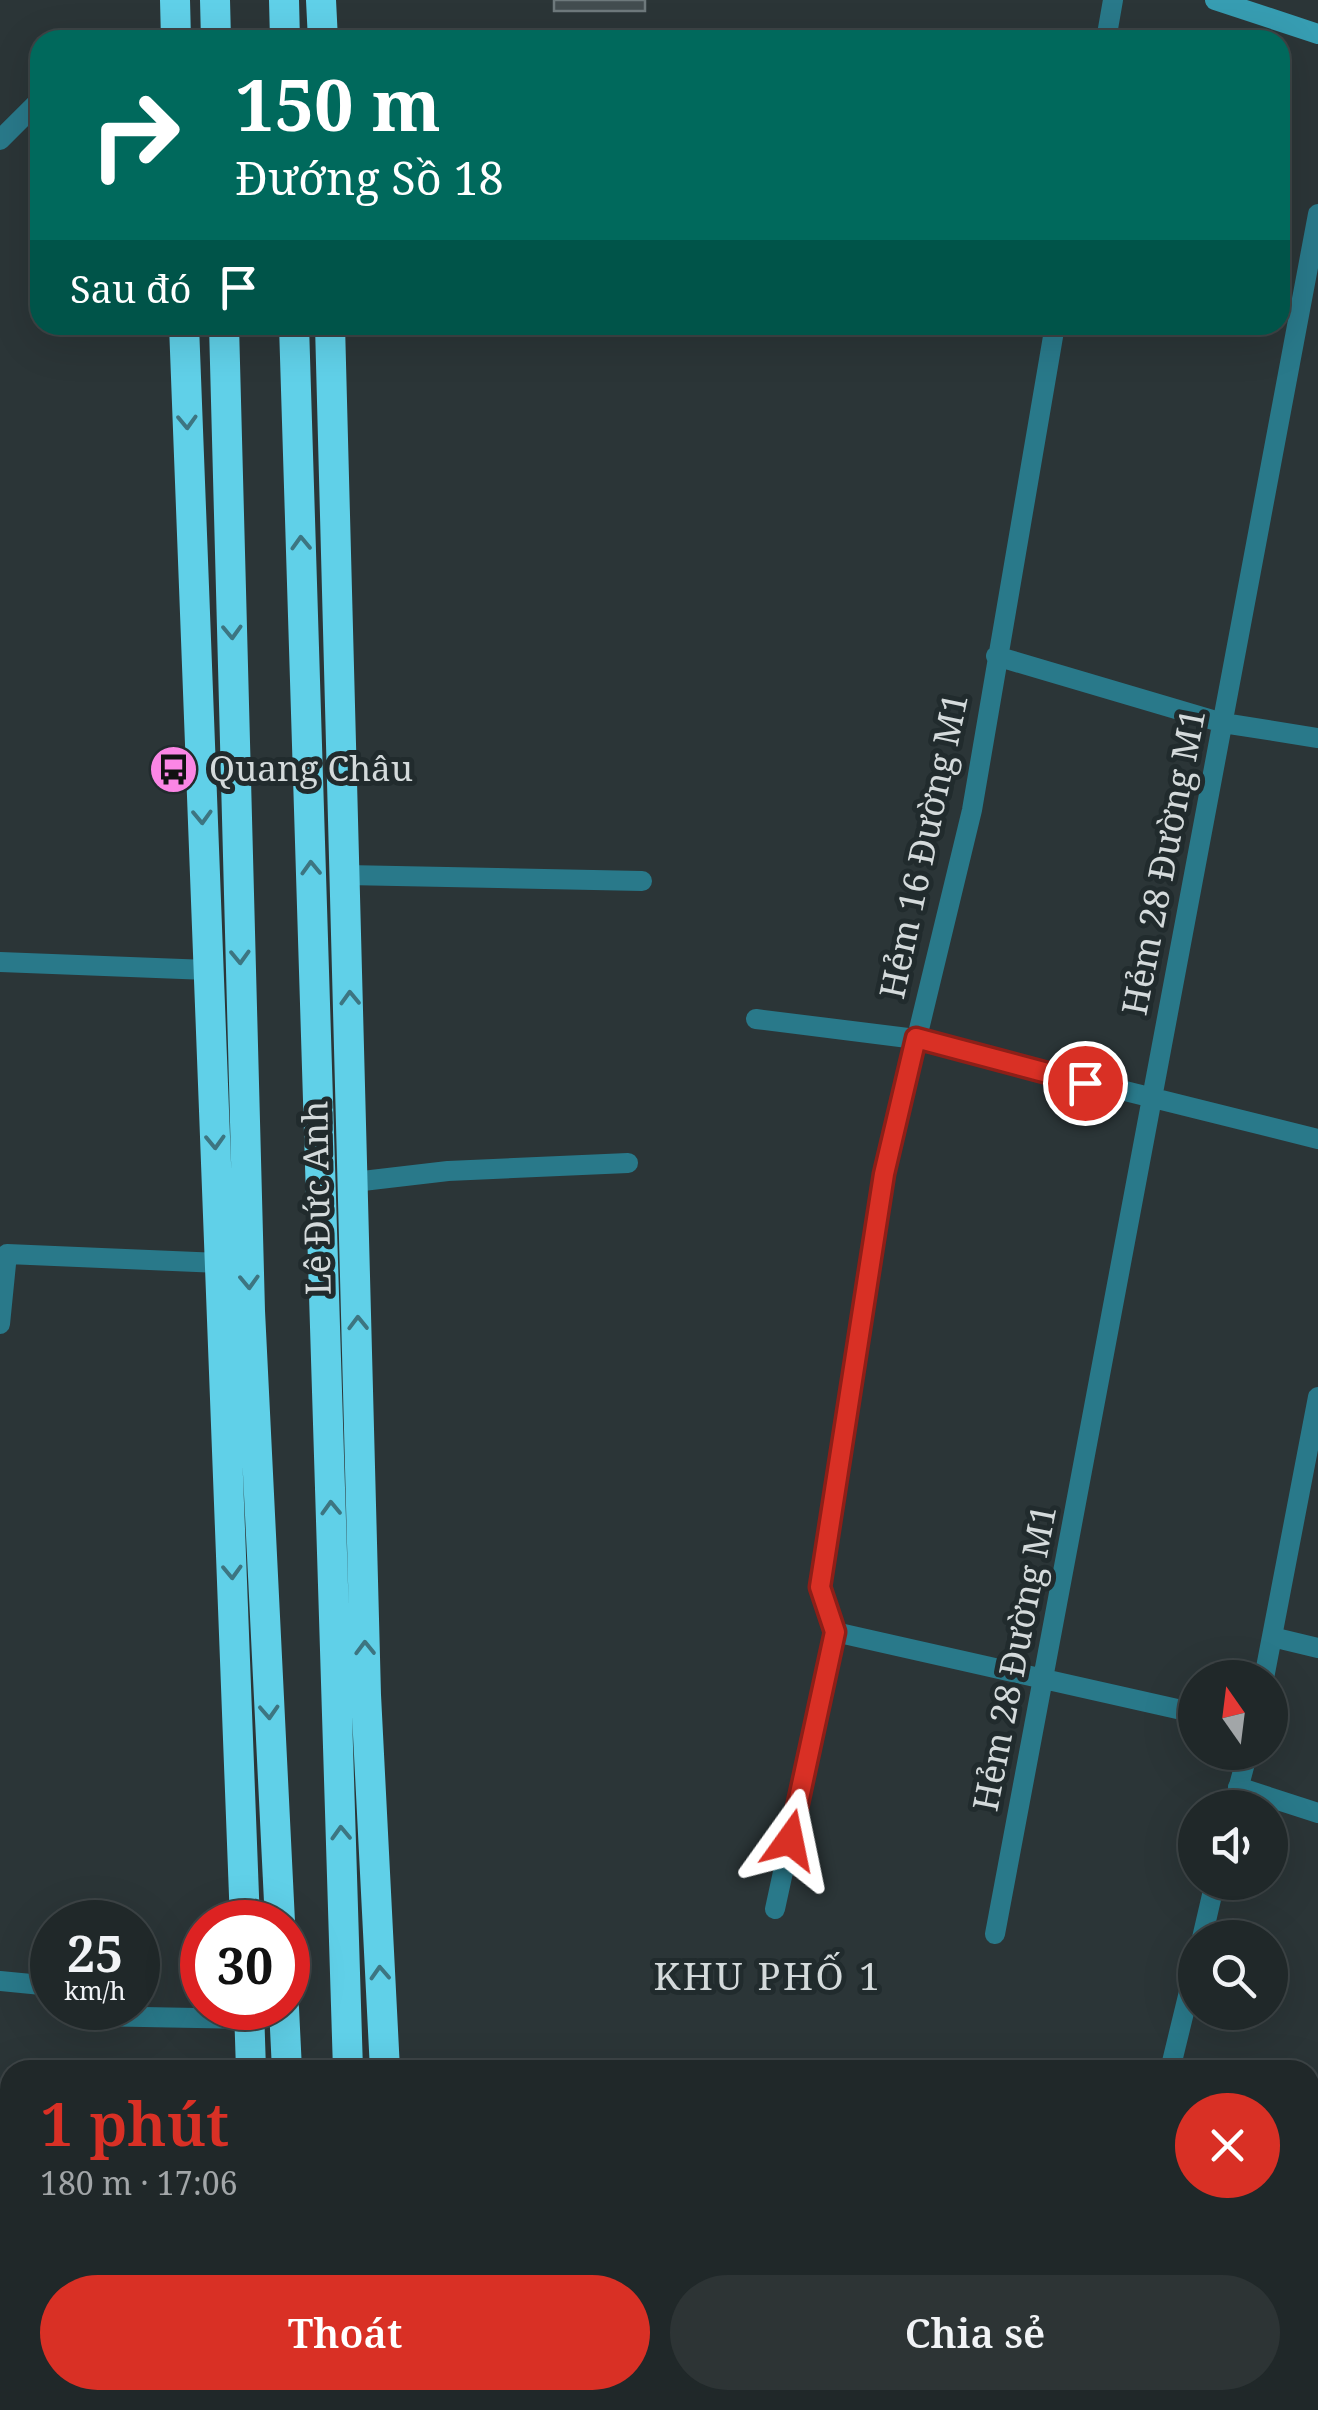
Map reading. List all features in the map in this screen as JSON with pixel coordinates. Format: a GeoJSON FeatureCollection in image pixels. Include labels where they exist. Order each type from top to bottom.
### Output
{"type":"FeatureCollection","features":[{"type":"Feature","properties":{"kind":"highway"},"geometry":{"type":"LineString","coordinates":[[175,0],[176,30]]}},
{"type":"Feature","properties":{"kind":"highway"},"geometry":{"type":"LineString","coordinates":[[215,0],[216,30]]}},
{"type":"Feature","properties":{"kind":"highway"},"geometry":{"type":"LineString","coordinates":[[284,0],[285,30]]}},
{"type":"Feature","properties":{"kind":"highway"},"geometry":{"type":"LineString","coordinates":[[322,0],[322,30]]}},
{"type":"Feature","properties":{"kind":"highway"},"geometry":{"type":"LineString","coordinates":[[184,335],[244,1900]]}},
{"type":"Feature","properties":{"kind":"highway","name":"Lê Đức Anh"},"geometry":{"type":"LineString","coordinates":[[224,335],[250,1312],[279,1900]]}},
{"type":"Feature","properties":{"kind":"highway","name":"Lê Đức Anh"},"geometry":{"type":"LineString","coordinates":[[294,335],[348,2060]]}},
{"type":"Feature","properties":{"kind":"highway","name":"Lê Đức Anh"},"geometry":{"type":"LineString","coordinates":[[330,335],[366,1695],[384,2060]]}},
{"type":"Feature","properties":{"kind":"highway"},"geometry":{"type":"LineString","coordinates":[[250,2030],[251,2060]]}},
{"type":"Feature","properties":{"kind":"highway"},"geometry":{"type":"LineString","coordinates":[[285,2030],[287,2060]]}},
{"type":"Feature","properties":{"kind":"street"},"geometry":{"type":"LineString","coordinates":[[1108,30],[1113,0]]}},
{"type":"Feature","properties":{"kind":"street"},"geometry":{"type":"LineString","coordinates":[[1215,0],[1318,34]]}},
{"type":"Feature","properties":{"kind":"street"},"geometry":{"type":"LineString","coordinates":[[0,140],[30,110]]}},
{"type":"Feature","properties":{"kind":"street","name":"Hẻm 28 Đường M1"},"geometry":{"type":"LineString","coordinates":[[995,1934],[1318,214]]}},
{"type":"Feature","properties":{"kind":"street","name":"Hẻm 16 Đường M1"},"geometry":{"type":"LineString","coordinates":[[775,1909],[835,1632],[820,1587],[884,1174],[972,810],[1053,335]]}},
{"type":"Feature","properties":{"kind":"street"},"geometry":{"type":"LineString","coordinates":[[996,656],[1223,723],[1318,738]]}},
{"type":"Feature","properties":{"kind":"street"},"geometry":{"type":"LineString","coordinates":[[346,875],[642,880]]}},
{"type":"Feature","properties":{"kind":"street"},"geometry":{"type":"LineString","coordinates":[[0,962],[208,970]]}},
{"type":"Feature","properties":{"kind":"street"},"geometry":{"type":"LineString","coordinates":[[756,1019],[916,1038],[1318,1138]]}},
{"type":"Feature","properties":{"kind":"street"},"geometry":{"type":"LineString","coordinates":[[354,1182],[448,1171],[628,1163]]}},
{"type":"Feature","properties":{"kind":"street"},"geometry":{"type":"LineString","coordinates":[[0,1324],[7,1254],[220,1263]]}},
{"type":"Feature","properties":{"kind":"street"},"geometry":{"type":"LineString","coordinates":[[1268,1660],[1316,1424],[1318,1397]]}},
{"type":"Feature","properties":{"kind":"street"},"geometry":{"type":"LineString","coordinates":[[835,1632],[1178,1709]]}},
{"type":"Feature","properties":{"kind":"street"},"geometry":{"type":"LineString","coordinates":[[1272,1638],[1318,1648]]}},
{"type":"Feature","properties":{"kind":"street"},"geometry":{"type":"LineString","coordinates":[[1288,1808],[1318,1814]]}},
{"type":"Feature","properties":{"kind":"street"},"geometry":{"type":"LineString","coordinates":[[0,1981],[30,1984]]}},
{"type":"Feature","properties":{"kind":"street"},"geometry":{"type":"LineString","coordinates":[[1172,2060],[1180,2030]]}},
{"type":"Feature","properties":{"kind":"building"},"geometry":{"type":"Polygon","coordinates":[[[554,0],[645,0],[645,11],[554,11],[554,0]]]}},
{"type":"Feature","properties":{"kind":"place","name":"Quang Châu"},"geometry":{"type":"Point","coordinates":[174,769]}},
{"type":"Feature","properties":{"kind":"district","name":"KHU PHỐ 1"},"geometry":{"type":"Point","coordinates":[768,1977]}},
{"type":"Feature","properties":{"kind":"route"},"geometry":{"type":"LineString","coordinates":[[790,1840],[835,1632],[820,1587],[884,1174],[916,1038],[1085,1083]]}}]}
